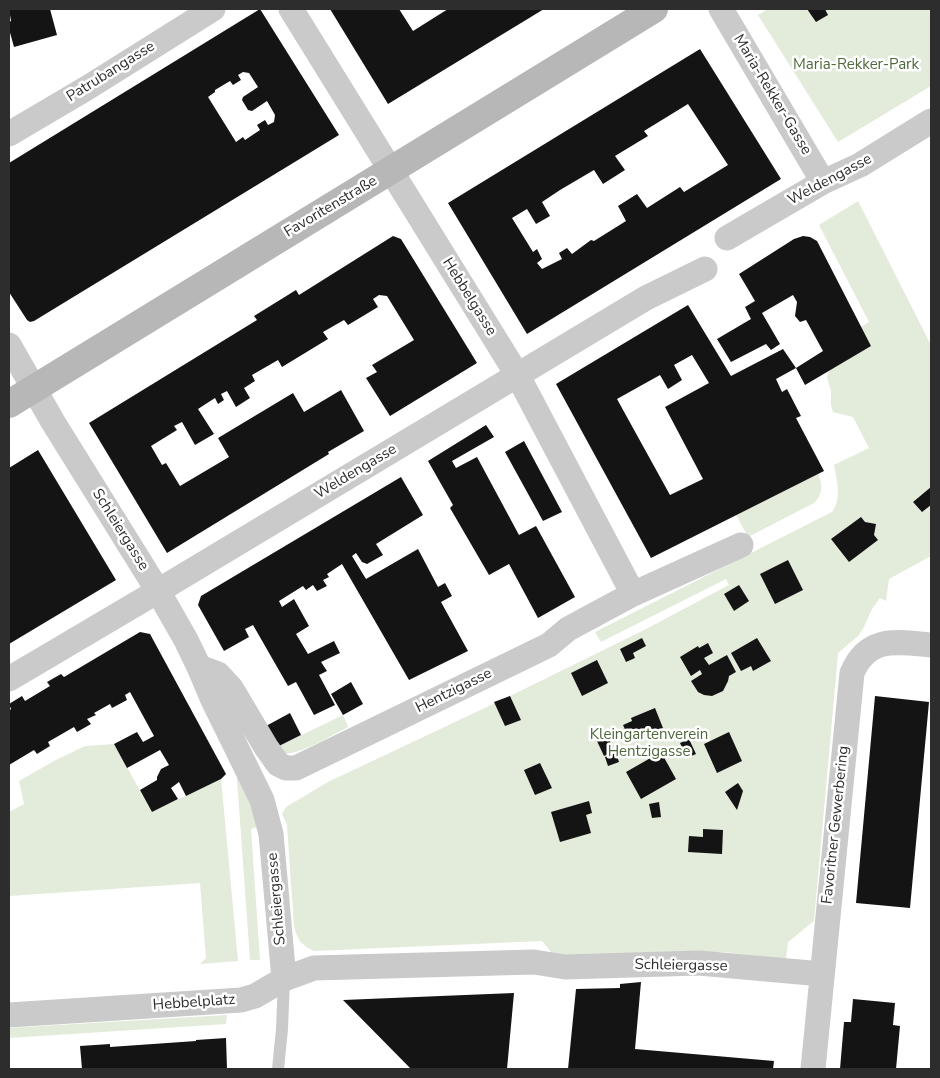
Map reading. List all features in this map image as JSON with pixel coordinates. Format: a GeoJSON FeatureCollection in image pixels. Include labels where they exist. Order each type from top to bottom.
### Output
{"type":"FeatureCollection","features":[{"type":"Feature","properties":{"kind":"main road","name":"Favoritenstraße"},"geometry":{"type":"LineString","coordinates":[[9,404],[654,9]]}},
{"type":"Feature","properties":{"kind":"street","name":"Patrubangasse"},"geometry":{"type":"LineString","coordinates":[[9,134],[87,88],[213,9]]}},
{"type":"Feature","properties":{"kind":"street","name":"Hebbelgasse"},"geometry":{"type":"LineString","coordinates":[[292,9],[518,376],[633,594]]}},
{"type":"Feature","properties":{"kind":"street","name":"Maria-Rekker-Gasse"},"geometry":{"type":"LineString","coordinates":[[721,9],[823,182]]}},
{"type":"Feature","properties":{"kind":"street","name":"Weldengasse"},"geometry":{"type":"LineString","coordinates":[[727,238],[823,182],[860,165],[931,122]]}},
{"type":"Feature","properties":{"kind":"street","name":"Weldengasse"},"geometry":{"type":"LineString","coordinates":[[9,679],[646,298],[705,269]]}},
{"type":"Feature","properties":{"kind":"street","name":"Schleiergasse"},"geometry":{"type":"LineString","coordinates":[[9,345],[53,422],[158,591],[199,667],[262,800],[271,834],[284,979],[314,968],[534,962],[565,967],[699,963],[822,974]]}},
{"type":"Feature","properties":{"kind":"street","name":"Hentzigasse"},"geometry":{"type":"LineString","coordinates":[[199,667],[218,674],[231,688],[278,764],[286,768],[296,768],[549,645],[568,629],[633,594],[741,545]]}},
{"type":"Feature","properties":{"kind":"street","name":"Favoritner Gewerbering"},"geometry":{"type":"LineString","coordinates":[[812,1069],[852,673],[854,667],[865,654],[887,642],[931,645]]}},
{"type":"Feature","properties":{"kind":"street","name":"Hebbelplatz"},"geometry":{"type":"LineString","coordinates":[[9,1015],[241,1000],[255,996],[284,979]]}},
{"type":"Feature","properties":{"kind":"lane"},"geometry":{"type":"LineString","coordinates":[[278,1069],[284,979]]}},
{"type":"Feature","properties":{"kind":"green space","name":"Maria-Rekker-Park"},"geometry":{"type":"Polygon","coordinates":[[[768,9],[931,9],[931,86],[838,142],[758,15],[768,9]]]}},
{"type":"Feature","properties":{"kind":"green space","name":"Kleingartenverein Hentzigasse"},"geometry":{"type":"Polygon","coordinates":[[[858,201],[931,345],[931,556],[889,579],[886,601],[880,598],[858,636],[838,653],[814,921],[788,942],[786,959],[723,952],[554,957],[542,941],[314,951],[306,947],[298,939],[294,927],[287,825],[282,814],[286,807],[328,782],[510,696],[646,629],[729,585],[726,579],[601,642],[595,632],[832,512],[838,495],[834,465],[869,448],[853,417],[833,412],[831,391],[827,377],[829,371],[861,327],[869,322],[819,225],[858,201]]]}},
{"type":"Feature","properties":{"kind":"green space"},"geometry":{"type":"Polygon","coordinates":[[[818,474],[821,489],[814,503],[748,537],[736,515],[818,474]]]}},
{"type":"Feature","properties":{"kind":"green space"},"geometry":{"type":"Polygon","coordinates":[[[343,715],[348,727],[317,743],[285,754],[277,747],[343,715]]]}},
{"type":"Feature","properties":{"kind":"green space"},"geometry":{"type":"Polygon","coordinates":[[[114,744],[152,812],[221,779],[238,961],[200,964],[206,958],[200,883],[9,896],[9,812],[24,804],[19,781],[85,746],[114,744]]]}},
{"type":"Feature","properties":{"kind":"green space"},"geometry":{"type":"Polygon","coordinates":[[[240,777],[254,806],[257,827],[251,829],[260,960],[250,960],[237,779],[240,777]]]}},
{"type":"Feature","properties":{"kind":"green space"},"geometry":{"type":"Polygon","coordinates":[[[227,1015],[226,1024],[9,1038],[9,1028],[227,1015]]]}},
{"type":"Feature","properties":{"kind":"building"},"geometry":{"type":"Polygon","coordinates":[[[9,9],[50,9],[57,35],[14,47],[9,29],[9,22],[11,21],[9,9]]]}},
{"type":"Feature","properties":{"kind":"building"},"geometry":{"type":"Polygon","coordinates":[[[260,9],[339,135],[30,322],[9,292],[9,163],[260,9]],[[243,72],[238,75],[241,80],[233,85],[230,81],[215,90],[208,97],[236,142],[243,137],[245,140],[260,130],[257,125],[265,120],[268,125],[274,122],[275,115],[267,101],[252,111],[248,110],[242,100],[243,97],[258,87],[249,73],[243,72]]]}},
{"type":"Feature","properties":{"kind":"building"},"geometry":{"type":"Polygon","coordinates":[[[330,9],[399,9],[413,31],[448,9],[544,9],[388,104],[330,9]]]}},
{"type":"Feature","properties":{"kind":"building"},"geometry":{"type":"Polygon","coordinates":[[[807,9],[825,9],[828,15],[816,22],[807,9]]]}},
{"type":"Feature","properties":{"kind":"building"},"geometry":{"type":"Polygon","coordinates":[[[700,49],[781,179],[527,334],[448,203],[700,49]],[[688,104],[644,131],[648,136],[615,156],[625,170],[603,184],[594,170],[560,190],[542,202],[550,216],[536,224],[527,209],[512,218],[533,252],[537,249],[542,259],[537,263],[542,269],[562,259],[559,253],[567,248],[572,254],[591,240],[594,241],[626,221],[618,206],[637,194],[647,208],[680,187],[684,192],[728,165],[688,104]]]}},
{"type":"Feature","properties":{"kind":"building"},"geometry":{"type":"Polygon","coordinates":[[[393,236],[401,239],[477,363],[390,416],[366,378],[377,372],[372,365],[414,340],[387,296],[379,295],[373,299],[378,307],[348,325],[344,320],[323,332],[328,339],[282,367],[278,360],[252,375],[255,381],[244,388],[250,398],[236,407],[227,391],[221,394],[224,400],[218,404],[215,398],[198,409],[214,434],[195,445],[182,422],[174,426],[177,430],[151,446],[162,465],[166,463],[180,486],[229,457],[218,438],[293,393],[304,412],[341,390],[364,431],[167,553],[89,423],[257,320],[254,316],[296,290],[299,295],[393,236]]]}},
{"type":"Feature","properties":{"kind":"building"},"geometry":{"type":"Polygon","coordinates":[[[803,236],[817,241],[871,346],[805,385],[796,368],[823,351],[806,320],[800,322],[795,316],[797,302],[793,295],[762,313],[780,344],[771,350],[766,344],[731,362],[717,339],[751,319],[745,307],[755,301],[739,274],[794,239],[803,236]]]}},
{"type":"Feature","properties":{"kind":"building"},"geometry":{"type":"Polygon","coordinates":[[[688,305],[731,376],[783,349],[796,368],[776,379],[782,392],[787,389],[801,416],[796,418],[824,471],[651,558],[556,384],[688,305]],[[692,355],[674,365],[682,380],[668,389],[660,375],[617,399],[670,495],[703,479],[665,407],[709,383],[692,355]]]}},
{"type":"Feature","properties":{"kind":"building"},"geometry":{"type":"Polygon","coordinates":[[[486,425],[494,437],[452,461],[456,468],[477,457],[519,535],[536,526],[575,597],[538,618],[509,564],[489,575],[450,508],[453,505],[428,461],[486,425]]]}},
{"type":"Feature","properties":{"kind":"building"},"geometry":{"type":"Polygon","coordinates":[[[524,441],[562,512],[543,521],[505,452],[524,441]]]}},
{"type":"Feature","properties":{"kind":"building"},"geometry":{"type":"Polygon","coordinates":[[[38,450],[116,580],[9,644],[9,468],[38,450]]]}},
{"type":"Feature","properties":{"kind":"building"},"geometry":{"type":"Polygon","coordinates":[[[401,477],[423,515],[376,544],[383,555],[367,564],[362,562],[356,553],[352,556],[366,579],[418,549],[438,587],[445,583],[452,596],[441,602],[468,651],[409,680],[342,564],[327,574],[329,577],[323,580],[327,586],[317,591],[313,585],[306,590],[303,586],[279,601],[282,607],[294,599],[309,626],[296,634],[308,654],[334,641],[340,653],[321,662],[327,671],[319,675],[335,705],[314,715],[296,682],[288,686],[253,625],[245,629],[249,637],[224,651],[198,605],[201,596],[401,477]]]}},
{"type":"Feature","properties":{"kind":"building"},"geometry":{"type":"Polygon","coordinates":[[[931,487],[931,505],[922,512],[913,502],[931,487]]]}},
{"type":"Feature","properties":{"kind":"building"},"geometry":{"type":"Polygon","coordinates":[[[861,517],[865,522],[876,524],[874,535],[878,540],[849,562],[831,539],[861,517]]]}},
{"type":"Feature","properties":{"kind":"building"},"geometry":{"type":"Polygon","coordinates":[[[788,560],[803,590],[775,604],[760,574],[788,560]]]}},
{"type":"Feature","properties":{"kind":"building"},"geometry":{"type":"Polygon","coordinates":[[[739,585],[749,601],[734,611],[724,594],[739,585]]]}},
{"type":"Feature","properties":{"kind":"building"},"geometry":{"type":"Polygon","coordinates":[[[140,632],[150,634],[226,774],[221,779],[186,796],[179,782],[171,788],[178,799],[152,812],[140,790],[157,780],[161,769],[169,765],[160,750],[127,768],[114,744],[137,732],[143,742],[154,736],[130,692],[125,695],[127,700],[112,708],[110,704],[94,713],[96,715],[87,719],[91,724],[77,732],[74,727],[48,742],[50,746],[37,754],[34,750],[9,765],[9,711],[11,709],[9,704],[22,696],[25,701],[50,686],[47,682],[61,674],[64,677],[140,632]]]}},
{"type":"Feature","properties":{"kind":"building"},"geometry":{"type":"Polygon","coordinates":[[[642,638],[646,646],[633,653],[635,658],[626,662],[620,649],[642,638]]]}},
{"type":"Feature","properties":{"kind":"building"},"geometry":{"type":"Polygon","coordinates":[[[757,638],[771,661],[753,671],[751,666],[741,671],[731,653],[757,638]]]}},
{"type":"Feature","properties":{"kind":"building"},"geometry":{"type":"Polygon","coordinates":[[[708,643],[713,653],[704,658],[709,665],[727,655],[736,672],[729,676],[723,691],[712,696],[698,692],[691,681],[702,674],[700,670],[691,676],[680,657],[698,646],[699,648],[708,643]]]}},
{"type":"Feature","properties":{"kind":"building"},"geometry":{"type":"Polygon","coordinates":[[[597,660],[608,683],[582,696],[571,673],[597,660]]]}},
{"type":"Feature","properties":{"kind":"building"},"geometry":{"type":"Polygon","coordinates":[[[351,682],[363,704],[343,715],[331,694],[351,682]]]}},
{"type":"Feature","properties":{"kind":"building"},"geometry":{"type":"Polygon","coordinates":[[[510,696],[521,720],[505,726],[494,702],[510,696]]]}},
{"type":"Feature","properties":{"kind":"building"},"geometry":{"type":"Polygon","coordinates":[[[875,696],[929,702],[910,908],[856,903],[875,696]]]}},
{"type":"Feature","properties":{"kind":"building"},"geometry":{"type":"Polygon","coordinates":[[[655,708],[663,728],[640,738],[639,736],[630,740],[623,725],[632,721],[631,718],[655,708]]]}},
{"type":"Feature","properties":{"kind":"building"},"geometry":{"type":"Polygon","coordinates":[[[290,713],[301,735],[277,747],[266,726],[290,713]]]}},
{"type":"Feature","properties":{"kind":"building"},"geometry":{"type":"Polygon","coordinates":[[[729,732],[742,761],[717,773],[704,744],[729,732]]]}},
{"type":"Feature","properties":{"kind":"building"},"geometry":{"type":"Polygon","coordinates":[[[605,735],[615,751],[604,756],[596,739],[605,735]]]}},
{"type":"Feature","properties":{"kind":"building"},"geometry":{"type":"Polygon","coordinates":[[[689,739],[696,754],[687,758],[680,743],[689,739]]]}},
{"type":"Feature","properties":{"kind":"building"},"geometry":{"type":"Polygon","coordinates":[[[661,752],[676,779],[641,799],[626,772],[661,752]]]}},
{"type":"Feature","properties":{"kind":"building"},"geometry":{"type":"Polygon","coordinates":[[[616,753],[619,762],[608,766],[605,757],[616,753]]]}},
{"type":"Feature","properties":{"kind":"building"},"geometry":{"type":"Polygon","coordinates":[[[540,763],[552,788],[535,795],[524,770],[540,763]]]}},
{"type":"Feature","properties":{"kind":"building"},"geometry":{"type":"Polygon","coordinates":[[[738,783],[743,791],[737,810],[725,792],[738,783]]]}},
{"type":"Feature","properties":{"kind":"building"},"geometry":{"type":"Polygon","coordinates":[[[589,801],[592,813],[586,815],[591,833],[560,842],[551,812],[589,801]]]}},
{"type":"Feature","properties":{"kind":"building"},"geometry":{"type":"Polygon","coordinates":[[[659,802],[661,817],[652,818],[649,804],[659,802]]]}},
{"type":"Feature","properties":{"kind":"building"},"geometry":{"type":"Polygon","coordinates":[[[703,829],[723,830],[722,854],[688,852],[689,836],[703,837],[703,829]]]}},
{"type":"Feature","properties":{"kind":"building"},"geometry":{"type":"Polygon","coordinates":[[[641,982],[635,1049],[774,1061],[773,1069],[568,1069],[576,989],[620,988],[620,984],[641,982]]]}},
{"type":"Feature","properties":{"kind":"building"},"geometry":{"type":"Polygon","coordinates":[[[514,993],[507,1069],[410,1069],[343,1000],[514,993]]]}},
{"type":"Feature","properties":{"kind":"building"},"geometry":{"type":"Polygon","coordinates":[[[853,999],[895,1003],[893,1025],[900,1026],[896,1069],[840,1069],[844,1022],[851,1022],[853,999]]]}},
{"type":"Feature","properties":{"kind":"building"},"geometry":{"type":"Polygon","coordinates":[[[226,1038],[227,1069],[82,1069],[80,1046],[110,1044],[110,1047],[226,1038]]]}}]}
